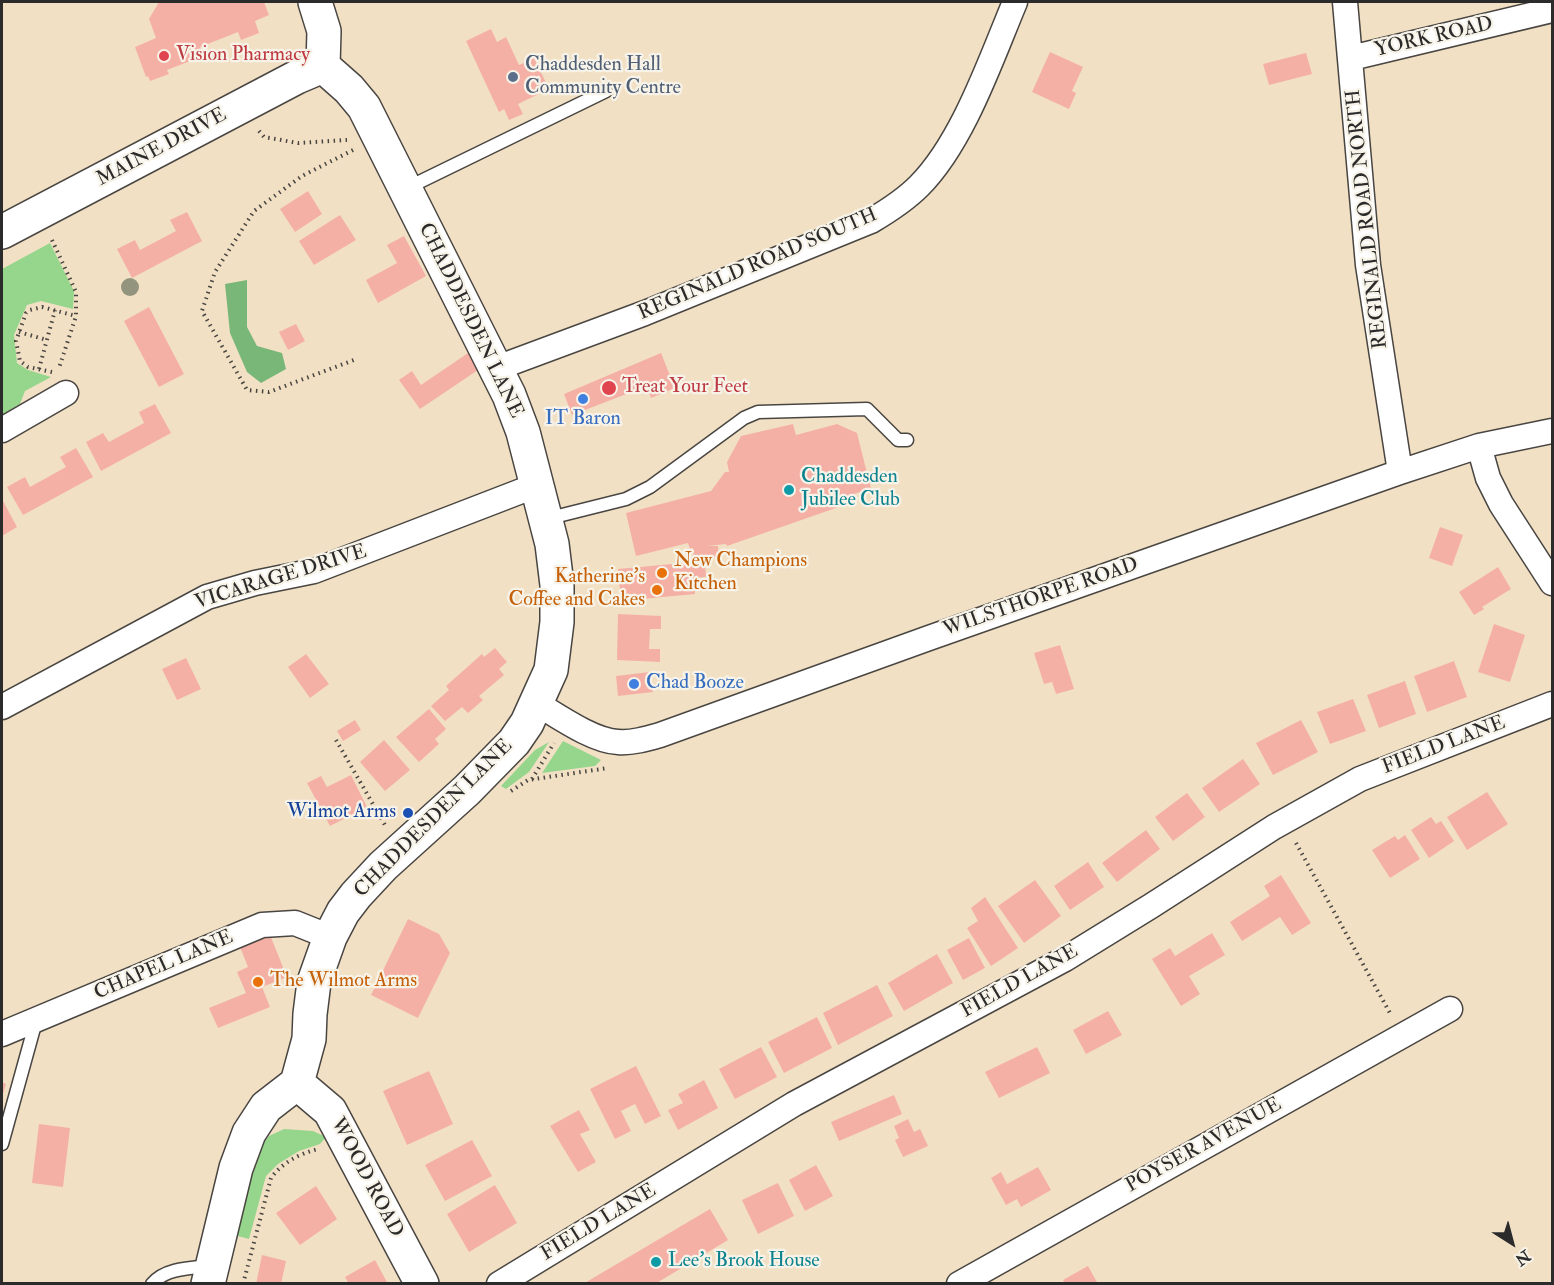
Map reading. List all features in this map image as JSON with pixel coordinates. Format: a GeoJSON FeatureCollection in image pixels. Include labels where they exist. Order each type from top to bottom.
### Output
{"type":"FeatureCollection","features":[{"type":"Feature","properties":{"kind":"street"},"geometry":{"type":"LineString","coordinates":[[315,2],[324,31],[323,66]]}},
{"type":"Feature","properties":{"kind":"street","name":"REGINALD ROAD SOUTH"},"geometry":{"type":"LineString","coordinates":[[497,368],[645,313],[871,221],[892,208],[919,186],[954,139],[1015,2]]}},
{"type":"Feature","properties":{"kind":"street","name":"REGINALD ROAD NORTH"},"geometry":{"type":"LineString","coordinates":[[1345,2],[1368,265],[1400,472]]}},
{"type":"Feature","properties":{"kind":"street","name":"YORK ROAD"},"geometry":{"type":"LineString","coordinates":[[1351,58],[1552,10]]}},
{"type":"Feature","properties":{"kind":"street","name":"CHADDESDEN LANE"},"geometry":{"type":"LineString","coordinates":[[297,1083],[309,1039],[309,1014],[314,982],[330,937],[343,912],[356,895],[514,742],[527,723],[551,670],[557,622],[557,585],[552,544],[523,432],[509,395],[364,107],[323,66]]}},
{"type":"Feature","properties":{"kind":"street","name":"MAINE DRIVE"},"geometry":{"type":"LineString","coordinates":[[2,232],[297,77],[323,66]]}},
{"type":"Feature","properties":{"kind":"street"},"geometry":{"type":"LineString","coordinates":[[2,430],[66,393]]}},
{"type":"Feature","properties":{"kind":"street","name":"WILSTHORPE ROAD"},"geometry":{"type":"LineString","coordinates":[[536,703],[601,738],[616,742],[636,741],[660,735],[1400,472],[1479,446],[1552,431]]}},
{"type":"Feature","properties":{"kind":"street"},"geometry":{"type":"LineString","coordinates":[[1479,446],[1488,478],[1552,583]]}},
{"type":"Feature","properties":{"kind":"street","name":"VICARAGE DRIVE"},"geometry":{"type":"LineString","coordinates":[[2,707],[207,597],[338,563],[537,484]]}},
{"type":"Feature","properties":{"kind":"street","name":"FIELD LANE"},"geometry":{"type":"LineString","coordinates":[[499,1284],[794,1104],[1065,958],[1284,822],[1360,779],[1552,704]]}},
{"type":"Feature","properties":{"kind":"street","name":"CHAPEL LANE"},"geometry":{"type":"LineString","coordinates":[[2,1034],[262,925],[295,923],[330,937]]}},
{"type":"Feature","properties":{"kind":"street","name":"POYSER AVENUE"},"geometry":{"type":"LineString","coordinates":[[959,1284],[1450,1009]]}},
{"type":"Feature","properties":{"kind":"street"},"geometry":{"type":"LineString","coordinates":[[209,1275],[236,1168],[249,1133],[266,1107],[297,1083]]}},
{"type":"Feature","properties":{"kind":"street","name":"WOOD ROAD"},"geometry":{"type":"LineString","coordinates":[[297,1083],[330,1111],[422,1284]]}},
{"type":"Feature","properties":{"kind":"lane"},"geometry":{"type":"LineString","coordinates":[[406,188],[606,91]]}},
{"type":"Feature","properties":{"kind":"lane"},"geometry":{"type":"LineString","coordinates":[[545,519],[614,502],[644,490],[661,480],[744,417],[758,412],[867,409],[898,440],[907,440]]}},
{"type":"Feature","properties":{"kind":"lane"},"geometry":{"type":"LineString","coordinates":[[2,1144],[36,1021]]}},
{"type":"Feature","properties":{"kind":"lane"},"geometry":{"type":"LineString","coordinates":[[152,1284],[154,1280],[178,1269],[209,1275]]}},
{"type":"Feature","properties":{"kind":"path"},"geometry":{"type":"LineString","coordinates":[[259,131],[264,137],[298,143],[380,136]]}},
{"type":"Feature","properties":{"kind":"path"},"geometry":{"type":"LineString","coordinates":[[354,360],[269,392],[247,390],[202,311],[214,272],[254,211],[302,176],[380,136]]}},
{"type":"Feature","properties":{"kind":"path"},"geometry":{"type":"LineString","coordinates":[[38,213],[76,292],[76,316],[57,373],[20,361],[16,341],[30,310],[42,307],[76,316]]}},
{"type":"Feature","properties":{"kind":"path"},"geometry":{"type":"LineString","coordinates":[[39,369],[55,310]]}},
{"type":"Feature","properties":{"kind":"path"},"geometry":{"type":"LineString","coordinates":[[19,332],[47,340]]}},
{"type":"Feature","properties":{"kind":"path"},"geometry":{"type":"LineString","coordinates":[[532,779],[567,721]]}},
{"type":"Feature","properties":{"kind":"path"},"geometry":{"type":"LineString","coordinates":[[336,740],[381,820],[404,848]]}},
{"type":"Feature","properties":{"kind":"path"},"geometry":{"type":"LineString","coordinates":[[466,790],[498,800],[528,780],[610,768],[636,741]]}},
{"type":"Feature","properties":{"kind":"path"},"geometry":{"type":"LineString","coordinates":[[1284,822],[1402,1035]]}},
{"type":"Feature","properties":{"kind":"path"},"geometry":{"type":"LineString","coordinates":[[243,1284],[271,1178],[278,1168],[290,1160],[344,1138]]}},
{"type":"Feature","properties":{"kind":"green space"},"geometry":{"type":"Polygon","coordinates":[[[50,243],[74,291],[73,309],[41,301],[27,305],[14,335],[17,363],[28,370],[51,377],[25,391],[20,404],[2,415],[2,269],[50,243]]]}},
{"type":"Feature","properties":{"kind":"green space"},"geometry":{"type":"Polygon","coordinates":[[[247,280],[247,327],[257,346],[282,353],[286,369],[261,383],[247,372],[230,333],[225,284],[247,280]]]}},
{"type":"Feature","properties":{"kind":"green space"},"geometry":{"type":"Polygon","coordinates":[[[563,741],[601,760],[595,766],[542,773],[563,741]]]}},
{"type":"Feature","properties":{"kind":"green space"},"geometry":{"type":"Polygon","coordinates":[[[549,742],[529,772],[506,789],[501,786],[535,750],[549,742]]]}},
{"type":"Feature","properties":{"kind":"green space"},"geometry":{"type":"Polygon","coordinates":[[[284,1129],[313,1131],[326,1137],[320,1144],[299,1151],[278,1164],[266,1176],[249,1239],[234,1235],[257,1150],[269,1136],[284,1129]]]}},
{"type":"Feature","properties":{"kind":"building"},"geometry":{"type":"Polygon","coordinates":[[[159,2],[264,2],[269,15],[255,21],[259,33],[241,40],[238,32],[200,47],[203,56],[167,70],[169,74],[150,81],[148,76],[146,77],[135,47],[156,38],[149,19],[159,2]]]}},
{"type":"Feature","properties":{"kind":"building","name":"Chaddesden Hall Community Centre"},"geometry":{"type":"Polygon","coordinates":[[[491,29],[497,42],[506,37],[519,65],[534,58],[549,89],[518,104],[523,114],[509,120],[504,109],[499,112],[466,41],[491,29]]]}},
{"type":"Feature","properties":{"kind":"building"},"geometry":{"type":"Polygon","coordinates":[[[1050,52],[1083,67],[1072,91],[1076,93],[1069,109],[1032,92],[1050,52]]]}},
{"type":"Feature","properties":{"kind":"building"},"geometry":{"type":"Polygon","coordinates":[[[1306,53],[1312,74],[1269,85],[1263,64],[1306,53]]]}},
{"type":"Feature","properties":{"kind":"building"},"geometry":{"type":"Polygon","coordinates":[[[308,191],[322,214],[295,232],[280,209],[308,191]]]}},
{"type":"Feature","properties":{"kind":"building"},"geometry":{"type":"Polygon","coordinates":[[[187,212],[202,241],[132,278],[117,249],[135,240],[140,250],[176,231],[170,220],[187,212]]]}},
{"type":"Feature","properties":{"kind":"building"},"geometry":{"type":"Polygon","coordinates":[[[340,215],[356,240],[314,265],[299,241],[340,215]]]}},
{"type":"Feature","properties":{"kind":"building"},"geometry":{"type":"Polygon","coordinates":[[[404,236],[426,276],[378,303],[366,280],[397,263],[387,245],[404,236]]]}},
{"type":"Feature","properties":{"kind":"building"},"geometry":{"type":"Polygon","coordinates":[[[149,307],[184,374],[159,387],[124,321],[149,307]]]}},
{"type":"Feature","properties":{"kind":"building"},"geometry":{"type":"Polygon","coordinates":[[[296,324],[305,341],[288,350],[279,332],[296,324]]]}},
{"type":"Feature","properties":{"kind":"building"},"geometry":{"type":"Polygon","coordinates":[[[468,353],[478,370],[420,409],[399,380],[412,371],[421,385],[468,353]]]}},
{"type":"Feature","properties":{"kind":"building"},"geometry":{"type":"Polygon","coordinates":[[[661,353],[675,388],[651,398],[647,386],[572,415],[564,394],[661,353]]]}},
{"type":"Feature","properties":{"kind":"building"},"geometry":{"type":"Polygon","coordinates":[[[155,404],[171,433],[101,471],[86,442],[103,433],[109,442],[144,423],[139,412],[155,404]]]}},
{"type":"Feature","properties":{"kind":"building","name":"Chaddesden Jubilee Club"},"geometry":{"type":"Polygon","coordinates":[[[793,424],[796,435],[837,424],[857,433],[871,489],[850,495],[853,502],[727,546],[726,544],[707,546],[718,546],[719,558],[694,560],[693,548],[690,549],[688,543],[636,556],[626,513],[711,491],[725,472],[729,472],[727,462],[741,436],[793,424]]]}},
{"type":"Feature","properties":{"kind":"building"},"geometry":{"type":"Polygon","coordinates":[[[76,448],[93,477],[23,515],[7,487],[25,477],[30,487],[66,467],[60,457],[76,448]]]}},
{"type":"Feature","properties":{"kind":"building"},"geometry":{"type":"Polygon","coordinates":[[[2,499],[17,527],[2,536],[2,499]]]}},
{"type":"Feature","properties":{"kind":"building"},"geometry":{"type":"Polygon","coordinates":[[[1440,527],[1463,535],[1452,566],[1429,558],[1440,527]]]}},
{"type":"Feature","properties":{"kind":"building"},"geometry":{"type":"Polygon","coordinates":[[[705,561],[706,577],[694,578],[695,594],[621,601],[618,569],[705,561]]]}},
{"type":"Feature","properties":{"kind":"building"},"geometry":{"type":"Polygon","coordinates":[[[1498,567],[1511,589],[1482,607],[1484,609],[1474,615],[1459,592],[1498,567]]]}},
{"type":"Feature","properties":{"kind":"building"},"geometry":{"type":"Polygon","coordinates":[[[618,614],[661,616],[661,629],[650,629],[649,649],[660,649],[660,662],[617,660],[618,614]]]}},
{"type":"Feature","properties":{"kind":"building"},"geometry":{"type":"Polygon","coordinates":[[[1494,624],[1525,635],[1510,682],[1478,672],[1494,624]]]}},
{"type":"Feature","properties":{"kind":"building"},"geometry":{"type":"Polygon","coordinates":[[[1060,645],[1074,689],[1056,694],[1052,682],[1044,684],[1034,653],[1060,645]]]}},
{"type":"Feature","properties":{"kind":"building"},"geometry":{"type":"Polygon","coordinates":[[[495,648],[507,662],[499,669],[504,675],[479,696],[483,700],[468,713],[462,707],[445,721],[431,706],[449,690],[446,686],[482,654],[484,657],[495,648]]]}},
{"type":"Feature","properties":{"kind":"building"},"geometry":{"type":"Polygon","coordinates":[[[306,654],[329,684],[310,698],[288,667],[306,654]]]}},
{"type":"Feature","properties":{"kind":"building"},"geometry":{"type":"Polygon","coordinates":[[[186,658],[201,689],[177,700],[162,669],[186,658]]]}},
{"type":"Feature","properties":{"kind":"building"},"geometry":{"type":"Polygon","coordinates":[[[1454,661],[1467,697],[1427,712],[1414,676],[1454,661]]]}},
{"type":"Feature","properties":{"kind":"building","name":"Chad Booze"},"geometry":{"type":"Polygon","coordinates":[[[650,672],[653,692],[618,696],[616,676],[650,672]]]}},
{"type":"Feature","properties":{"kind":"building"},"geometry":{"type":"Polygon","coordinates":[[[1405,681],[1416,714],[1379,728],[1367,695],[1405,681]]]}},
{"type":"Feature","properties":{"kind":"building"},"geometry":{"type":"Polygon","coordinates":[[[1353,699],[1366,731],[1330,744],[1317,712],[1353,699]]]}},
{"type":"Feature","properties":{"kind":"building"},"geometry":{"type":"Polygon","coordinates":[[[429,709],[446,729],[435,739],[439,744],[419,762],[396,737],[429,709]]]}},
{"type":"Feature","properties":{"kind":"building"},"geometry":{"type":"Polygon","coordinates":[[[355,720],[361,730],[343,741],[337,731],[355,720]]]}},
{"type":"Feature","properties":{"kind":"building"},"geometry":{"type":"Polygon","coordinates":[[[1301,720],[1318,752],[1273,775],[1256,743],[1301,720]]]}},
{"type":"Feature","properties":{"kind":"building"},"geometry":{"type":"Polygon","coordinates":[[[384,740],[410,770],[385,791],[360,762],[384,740]]]}},
{"type":"Feature","properties":{"kind":"building"},"geometry":{"type":"Polygon","coordinates":[[[1243,759],[1260,784],[1219,812],[1202,788],[1243,759]]]}},
{"type":"Feature","properties":{"kind":"building"},"geometry":{"type":"Polygon","coordinates":[[[351,775],[367,807],[330,826],[307,783],[321,776],[327,787],[351,775]]]}},
{"type":"Feature","properties":{"kind":"building"},"geometry":{"type":"Polygon","coordinates":[[[1487,792],[1508,824],[1467,850],[1447,817],[1487,792]]]}},
{"type":"Feature","properties":{"kind":"building"},"geometry":{"type":"Polygon","coordinates":[[[1187,793],[1205,817],[1173,841],[1155,817],[1187,793]]]}},
{"type":"Feature","properties":{"kind":"building"},"geometry":{"type":"Polygon","coordinates":[[[1431,817],[1436,824],[1441,821],[1454,841],[1429,858],[1411,830],[1431,817]]]}},
{"type":"Feature","properties":{"kind":"building"},"geometry":{"type":"Polygon","coordinates":[[[1146,830],[1160,849],[1117,882],[1102,863],[1146,830]]]}},
{"type":"Feature","properties":{"kind":"building"},"geometry":{"type":"Polygon","coordinates":[[[1405,835],[1420,859],[1390,878],[1372,850],[1395,836],[1398,840],[1405,835]]]}},
{"type":"Feature","properties":{"kind":"building"},"geometry":{"type":"Polygon","coordinates":[[[1088,862],[1104,887],[1070,910],[1054,886],[1088,862]]]}},
{"type":"Feature","properties":{"kind":"building"},"geometry":{"type":"Polygon","coordinates":[[[1281,875],[1311,923],[1292,935],[1280,917],[1242,941],[1230,922],[1270,896],[1264,886],[1281,875]]]}},
{"type":"Feature","properties":{"kind":"building"},"geometry":{"type":"Polygon","coordinates":[[[1035,880],[1061,916],[1024,943],[998,906],[1035,880]]]}},
{"type":"Feature","properties":{"kind":"building"},"geometry":{"type":"Polygon","coordinates":[[[985,897],[1018,948],[991,966],[967,928],[978,921],[971,908],[985,897]]]}},
{"type":"Feature","properties":{"kind":"building"},"geometry":{"type":"Polygon","coordinates":[[[408,919],[439,934],[450,953],[418,1018],[371,995],[408,919]]]}},
{"type":"Feature","properties":{"kind":"building"},"geometry":{"type":"Polygon","coordinates":[[[1212,933],[1225,955],[1189,976],[1200,994],[1181,1006],[1152,959],[1170,948],[1175,956],[1212,933]]]}},
{"type":"Feature","properties":{"kind":"building","name":"The Wilmot Arms"},"geometry":{"type":"Polygon","coordinates":[[[270,935],[287,977],[262,987],[270,1007],[218,1028],[209,1008],[246,993],[237,972],[248,967],[240,947],[270,935]]]}},
{"type":"Feature","properties":{"kind":"building"},"geometry":{"type":"Polygon","coordinates":[[[969,938],[985,968],[963,980],[947,950],[969,938]]]}},
{"type":"Feature","properties":{"kind":"building"},"geometry":{"type":"Polygon","coordinates":[[[937,954],[953,983],[904,1011],[888,983],[937,954]]]}},
{"type":"Feature","properties":{"kind":"building"},"geometry":{"type":"Polygon","coordinates":[[[877,985],[893,1016],[838,1045],[823,1013],[877,985]]]}},
{"type":"Feature","properties":{"kind":"building"},"geometry":{"type":"Polygon","coordinates":[[[1108,1011],[1122,1035],[1086,1054],[1073,1030],[1108,1011]]]}},
{"type":"Feature","properties":{"kind":"building"},"geometry":{"type":"Polygon","coordinates":[[[817,1017],[832,1048],[784,1073],[768,1042],[817,1017]]]}},
{"type":"Feature","properties":{"kind":"building"},"geometry":{"type":"Polygon","coordinates":[[[761,1047],[777,1077],[735,1099],[719,1069],[761,1047]]]}},
{"type":"Feature","properties":{"kind":"building"},"geometry":{"type":"Polygon","coordinates":[[[1037,1047],[1050,1073],[999,1098],[985,1072],[1037,1047]]]}},
{"type":"Feature","properties":{"kind":"building"},"geometry":{"type":"Polygon","coordinates":[[[636,1066],[661,1116],[645,1124],[635,1104],[621,1111],[631,1131],[615,1139],[590,1089],[636,1066]]]}},
{"type":"Feature","properties":{"kind":"building"},"geometry":{"type":"Polygon","coordinates":[[[429,1071],[453,1124],[407,1145],[383,1091],[429,1071]]]}},
{"type":"Feature","properties":{"kind":"building"},"geometry":{"type":"Polygon","coordinates":[[[704,1080],[718,1108],[678,1130],[668,1110],[683,1103],[678,1094],[704,1080]]]}},
{"type":"Feature","properties":{"kind":"building"},"geometry":{"type":"Polygon","coordinates":[[[2,1082],[6,1084],[2,1097],[2,1082]]]}},
{"type":"Feature","properties":{"kind":"building"},"geometry":{"type":"Polygon","coordinates":[[[894,1095],[902,1114],[839,1141],[831,1122],[894,1095]]]}},
{"type":"Feature","properties":{"kind":"building"},"geometry":{"type":"Polygon","coordinates":[[[579,1110],[590,1130],[580,1134],[596,1162],[578,1172],[550,1126],[579,1110]]]}},
{"type":"Feature","properties":{"kind":"building"},"geometry":{"type":"Polygon","coordinates":[[[908,1119],[914,1132],[920,1129],[928,1146],[903,1157],[895,1140],[899,1138],[894,1126],[908,1119]]]}},
{"type":"Feature","properties":{"kind":"building"},"geometry":{"type":"Polygon","coordinates":[[[39,1124],[70,1128],[63,1187],[32,1183],[39,1124]]]}},
{"type":"Feature","properties":{"kind":"building"},"geometry":{"type":"Polygon","coordinates":[[[472,1140],[492,1176],[445,1201],[425,1165],[472,1140]]]}},
{"type":"Feature","properties":{"kind":"building"},"geometry":{"type":"Polygon","coordinates":[[[816,1165],[833,1196],[805,1211],[789,1180],[816,1165]]]}},
{"type":"Feature","properties":{"kind":"building"},"geometry":{"type":"Polygon","coordinates":[[[1038,1167],[1051,1190],[1021,1207],[1017,1199],[1006,1205],[991,1178],[1001,1172],[1007,1184],[1038,1167]]]}},
{"type":"Feature","properties":{"kind":"building"},"geometry":{"type":"Polygon","coordinates":[[[778,1183],[794,1216],[758,1234],[742,1200],[778,1183]]]}},
{"type":"Feature","properties":{"kind":"building"},"geometry":{"type":"Polygon","coordinates":[[[495,1185],[517,1223],[469,1252],[447,1214],[495,1185]]]}},
{"type":"Feature","properties":{"kind":"building"},"geometry":{"type":"Polygon","coordinates":[[[316,1186],[337,1219],[300,1245],[276,1213],[316,1186]]]}},
{"type":"Feature","properties":{"kind":"building","name":"Lee's Brook House"},"geometry":{"type":"Polygon","coordinates":[[[710,1209],[728,1240],[655,1284],[583,1284],[710,1209]]]}},
{"type":"Feature","properties":{"kind":"building"},"geometry":{"type":"Polygon","coordinates":[[[262,1255],[286,1261],[281,1284],[256,1284],[262,1255]]]}},
{"type":"Feature","properties":{"kind":"building"},"geometry":{"type":"Polygon","coordinates":[[[375,1260],[388,1284],[349,1284],[345,1277],[375,1260]]]}},
{"type":"Feature","properties":{"kind":"building"},"geometry":{"type":"Polygon","coordinates":[[[1088,1266],[1098,1284],[1065,1284],[1063,1280],[1088,1266]]]}},
{"type":"Feature","properties":{"kind":"place","name":"Vision Pharmacy"},"geometry":{"type":"Point","coordinates":[164,56]}},
{"type":"Feature","properties":{"kind":"place","name":"Chaddesden Hall Community Centre"},"geometry":{"type":"Point","coordinates":[513,77]}},
{"type":"Feature","properties":{"kind":"place","name":"Treat Your Feet"},"geometry":{"type":"Point","coordinates":[609,388]}},
{"type":"Feature","properties":{"kind":"place","name":"IT Baron"},"geometry":{"type":"Point","coordinates":[583,399]}},
{"type":"Feature","properties":{"kind":"place","name":"Chaddesden Jubilee Club"},"geometry":{"type":"Point","coordinates":[789,490]}},
{"type":"Feature","properties":{"kind":"place","name":"New Champions Kitchen"},"geometry":{"type":"Point","coordinates":[662,573]}},
{"type":"Feature","properties":{"kind":"place","name":"Katherine's Coffee and Cakes"},"geometry":{"type":"Point","coordinates":[657,590]}},
{"type":"Feature","properties":{"kind":"place","name":"Chad Booze"},"geometry":{"type":"Point","coordinates":[634,684]}},
{"type":"Feature","properties":{"kind":"place","name":"Wilmot Arms"},"geometry":{"type":"Point","coordinates":[408,813]}},
{"type":"Feature","properties":{"kind":"place","name":"The Wilmot Arms"},"geometry":{"type":"Point","coordinates":[258,982]}},
{"type":"Feature","properties":{"kind":"place","name":"Lee's Brook House"},"geometry":{"type":"Point","coordinates":[656,1262]}}]}
